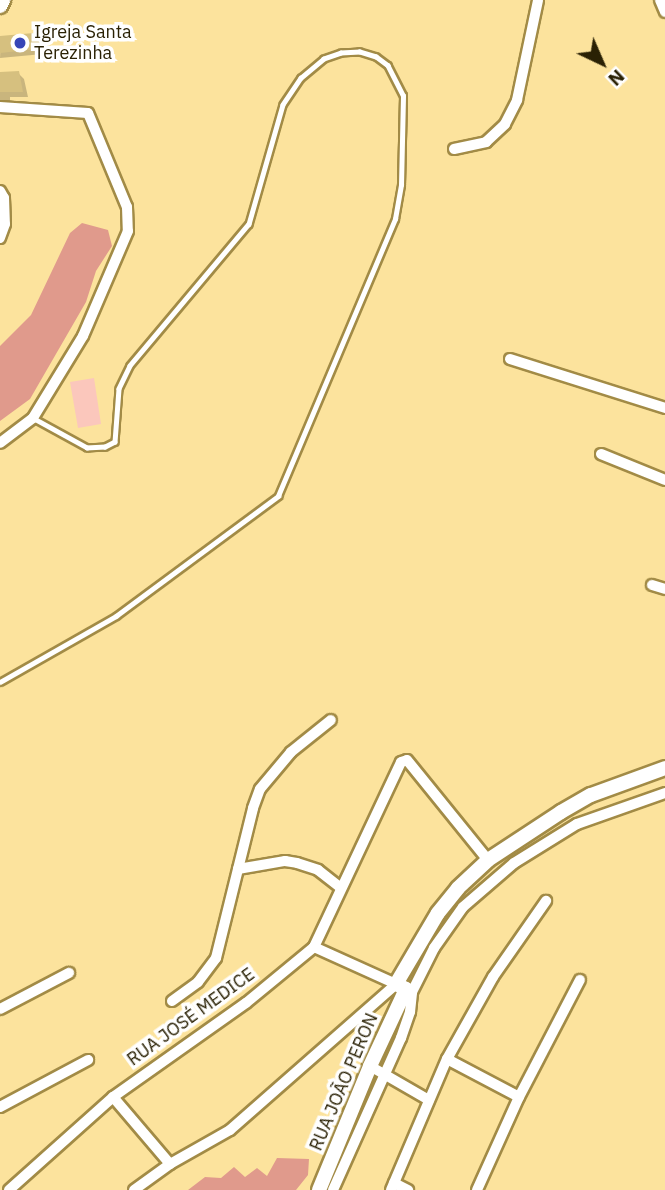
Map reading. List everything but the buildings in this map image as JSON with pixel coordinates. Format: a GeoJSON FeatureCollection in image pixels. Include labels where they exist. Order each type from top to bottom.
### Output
{"type":"FeatureCollection","features":[{"type":"Feature","properties":{"kind":"street"},"geometry":{"type":"LineString","coordinates":[[0,6],[4,0]]}},
{"type":"Feature","properties":{"kind":"street"},"geometry":{"type":"LineString","coordinates":[[454,149],[486,142],[505,124],[517,100],[538,0]]}},
{"type":"Feature","properties":{"kind":"street"},"geometry":{"type":"LineString","coordinates":[[660,0],[665,12]]}},
{"type":"Feature","properties":{"kind":"street"},"geometry":{"type":"LineString","coordinates":[[0,107],[88,113],[127,207],[128,231],[83,336],[33,418],[0,443]]}},
{"type":"Feature","properties":{"kind":"street"},"geometry":{"type":"LineString","coordinates":[[0,191],[4,198],[5,224],[0,238]]}},
{"type":"Feature","properties":{"kind":"street"},"geometry":{"type":"LineString","coordinates":[[510,359],[665,408]]}},
{"type":"Feature","properties":{"kind":"street"},"geometry":{"type":"LineString","coordinates":[[601,454],[665,480]]}},
{"type":"Feature","properties":{"kind":"street"},"geometry":{"type":"LineString","coordinates":[[652,585],[665,589]]}},
{"type":"Feature","properties":{"kind":"street"},"geometry":{"type":"LineString","coordinates":[[172,1001],[198,982],[216,958],[260,789],[290,752],[331,720]]}},
{"type":"Feature","properties":{"kind":"street"},"geometry":{"type":"LineString","coordinates":[[404,988],[314,947],[398,765],[407,760],[488,860]]}},
{"type":"Feature","properties":{"kind":"street","name":"RUA JOÃO PERON"},"geometry":{"type":"LineString","coordinates":[[319,1190],[438,913],[488,860],[590,795],[665,768]]}},
{"type":"Feature","properties":{"kind":"street"},"geometry":{"type":"LineString","coordinates":[[134,1190],[247,1116],[404,988],[447,926],[486,884],[577,824],[665,793]]}},
{"type":"Feature","properties":{"kind":"street"},"geometry":{"type":"LineString","coordinates":[[238,870],[285,861],[297,863],[318,870],[341,888]]}},
{"type":"Feature","properties":{"kind":"street"},"geometry":{"type":"LineString","coordinates":[[408,1190],[392,1186],[447,1059],[493,977],[547,901]]}},
{"type":"Feature","properties":{"kind":"street","name":"RUA JOSÉ MEDICE"},"geometry":{"type":"LineString","coordinates":[[9,1190],[113,1097],[246,1003],[314,947]]}},
{"type":"Feature","properties":{"kind":"street"},"geometry":{"type":"LineString","coordinates":[[0,1009],[69,973]]}},
{"type":"Feature","properties":{"kind":"street"},"geometry":{"type":"LineString","coordinates":[[477,1190],[519,1097],[580,980]]}},
{"type":"Feature","properties":{"kind":"street"},"geometry":{"type":"LineString","coordinates":[[333,1190],[407,1023],[404,988]]}},
{"type":"Feature","properties":{"kind":"street"},"geometry":{"type":"LineString","coordinates":[[447,1059],[519,1097]]}},
{"type":"Feature","properties":{"kind":"street"},"geometry":{"type":"LineString","coordinates":[[0,1107],[88,1060]]}},
{"type":"Feature","properties":{"kind":"street"},"geometry":{"type":"LineString","coordinates":[[370,1066],[429,1100]]}},
{"type":"Feature","properties":{"kind":"street"},"geometry":{"type":"LineString","coordinates":[[113,1097],[170,1164]]}},
{"type":"Feature","properties":{"kind":"lane"},"geometry":{"type":"LineString","coordinates":[[0,682],[116,616],[278,496],[395,219],[401,185],[403,96],[388,66],[376,57],[360,52],[341,53],[324,59],[301,78],[283,105],[249,225],[130,366],[119,389],[115,442],[105,447],[87,448],[33,418]]}},
{"type":"Feature","properties":{"kind":"shaded area"},"geometry":{"type":"Polygon","coordinates":[[[82,223],[108,230],[112,246],[96,271],[86,302],[30,399],[0,421],[0,346],[31,315],[70,233],[82,223]]]}},
{"type":"Feature","properties":{"kind":"shaded area"},"geometry":{"type":"Polygon","coordinates":[[[94,378],[101,424],[78,428],[70,382],[94,378]]]}},
{"type":"Feature","properties":{"kind":"shaded area"},"geometry":{"type":"Polygon","coordinates":[[[277,1158],[309,1159],[308,1175],[296,1190],[188,1190],[205,1177],[221,1178],[234,1167],[245,1177],[257,1168],[267,1176],[277,1158]]]}},
{"type":"Feature","properties":{"kind":"place","name":"Igreja Santa Terezinha"},"geometry":{"type":"Point","coordinates":[20,43]}}]}
